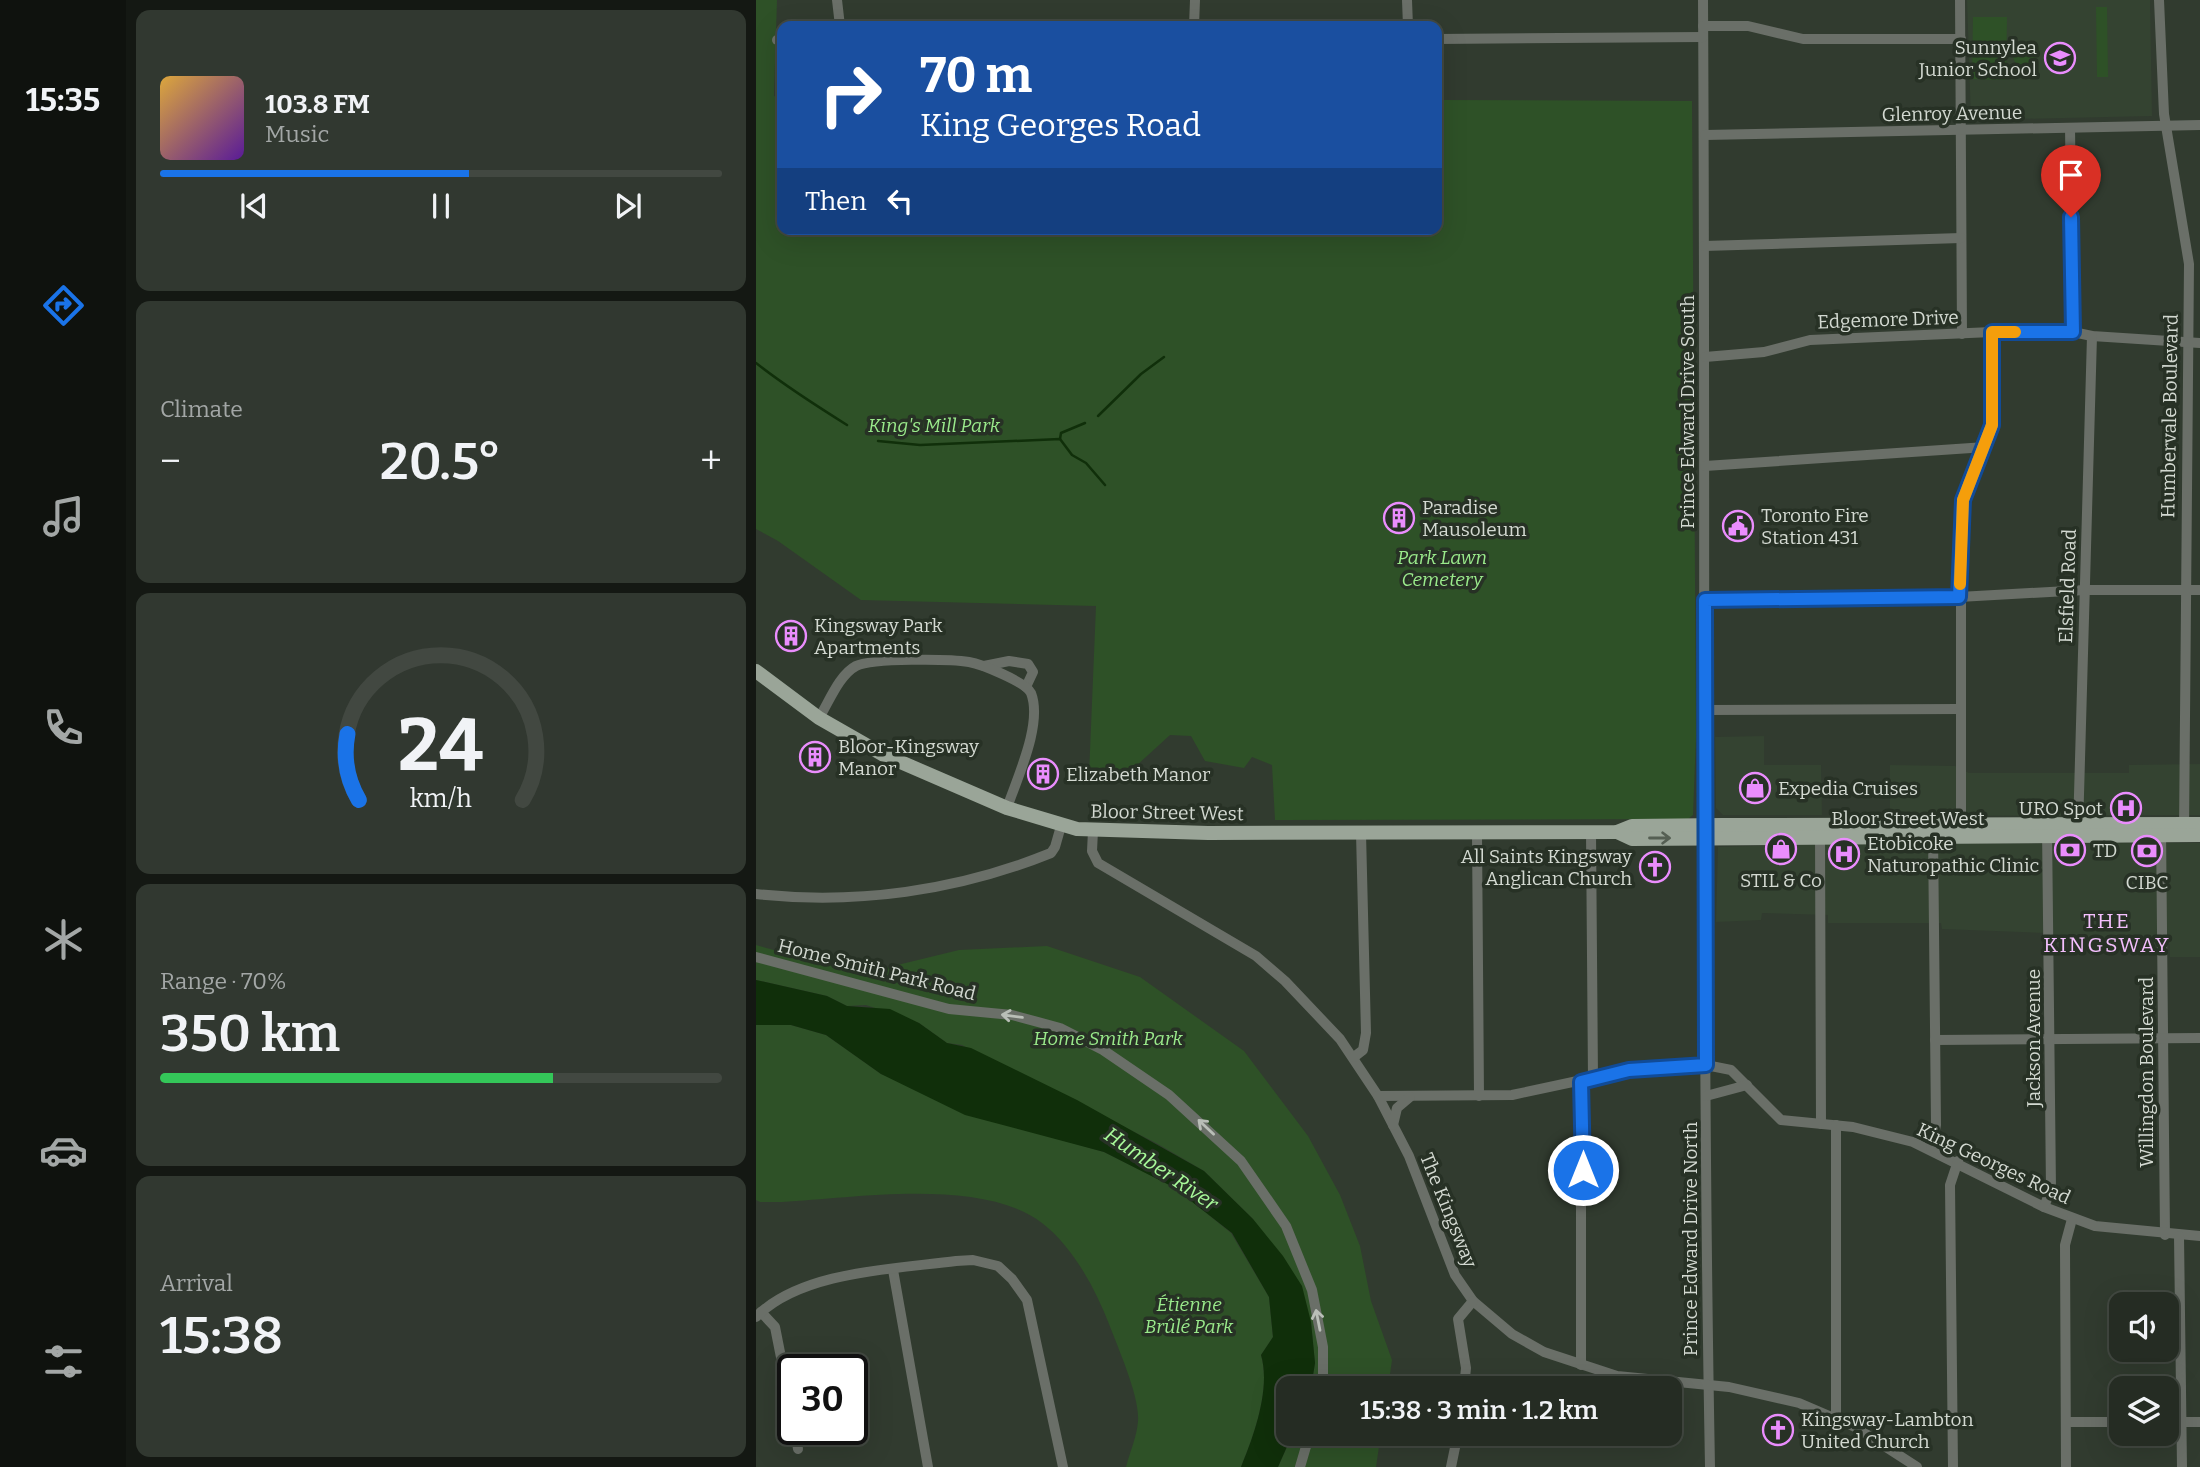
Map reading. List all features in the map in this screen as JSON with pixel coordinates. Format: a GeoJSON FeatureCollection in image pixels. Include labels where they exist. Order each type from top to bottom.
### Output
{"type":"FeatureCollection","features":[{"type":"Feature","properties":{"kind":"main road","name":"Bloor Street West"},"geometry":{"type":"LineString","coordinates":[[756,671],[819,718],[882,754],[1007,808],[1061,826],[1093,831],[1617,832],[1632,839],[1704,832],[2161,831],[2184,830],[2200,824]]}},
{"type":"Feature","properties":{"kind":"main road","name":"Bloor Street West"},"geometry":{"type":"LineString","coordinates":[[2184,830],[2200,835]]}},
{"type":"Feature","properties":{"kind":"street"},"geometry":{"type":"LineString","coordinates":[[838,0],[840,21]]}},
{"type":"Feature","properties":{"kind":"street"},"geometry":{"type":"LineString","coordinates":[[1194,21],[1195,0]]}},
{"type":"Feature","properties":{"kind":"street"},"geometry":{"type":"LineString","coordinates":[[1408,0],[1408,21]]}},
{"type":"Feature","properties":{"kind":"street","name":"Prince Edward Drive South"},"geometry":{"type":"LineString","coordinates":[[1703,0],[1706,710],[1704,832]]}},
{"type":"Feature","properties":{"kind":"street"},"geometry":{"type":"LineString","coordinates":[[1960,0],[1962,334]]}},
{"type":"Feature","properties":{"kind":"street","name":"Humbervale Boulevard"},"geometry":{"type":"LineString","coordinates":[[2159,0],[2173,182],[2188,252],[2184,830]]}},
{"type":"Feature","properties":{"kind":"street"},"geometry":{"type":"LineString","coordinates":[[1442,39],[1703,32],[1748,26],[1803,39],[1961,40]]}},
{"type":"Feature","properties":{"kind":"street","name":"Glenroy Avenue"},"geometry":{"type":"LineString","coordinates":[[1704,135],[2200,125]]}},
{"type":"Feature","properties":{"kind":"street"},"geometry":{"type":"LineString","coordinates":[[2070,128],[2073,332]]}},
{"type":"Feature","properties":{"kind":"street"},"geometry":{"type":"LineString","coordinates":[[1704,246],[1961,238]]}},
{"type":"Feature","properties":{"kind":"street"},"geometry":{"type":"LineString","coordinates":[[1961,831],[1959,597],[1963,500],[1986,447],[1992,425],[1992,332]]}},
{"type":"Feature","properties":{"kind":"street","name":"Edgemore Drive"},"geometry":{"type":"LineString","coordinates":[[1705,357],[1764,352],[1810,340],[1992,332],[2073,332],[2092,336],[2200,343]]}},
{"type":"Feature","properties":{"kind":"street","name":"Elsfield Road"},"geometry":{"type":"LineString","coordinates":[[2078,831],[2092,336]]}},
{"type":"Feature","properties":{"kind":"street"},"geometry":{"type":"LineString","coordinates":[[1705,466],[1986,447]]}},
{"type":"Feature","properties":{"kind":"street"},"geometry":{"type":"LineString","coordinates":[[1705,600],[1959,597],[2085,590],[2200,590]]}},
{"type":"Feature","properties":{"kind":"street"},"geometry":{"type":"LineString","coordinates":[[984,666],[1009,661],[1028,664],[1033,672],[1026,687]]}},
{"type":"Feature","properties":{"kind":"street"},"geometry":{"type":"LineString","coordinates":[[819,718],[844,678],[863,664],[968,662],[984,666],[1026,687],[1031,694],[1032,735],[1007,808]]}},
{"type":"Feature","properties":{"kind":"street"},"geometry":{"type":"LineString","coordinates":[[1706,710],[1959,709]]}},
{"type":"Feature","properties":{"kind":"street"},"geometry":{"type":"LineString","coordinates":[[756,894],[786,897],[870,895],[958,884],[1051,853],[1061,826]]}},
{"type":"Feature","properties":{"kind":"street","name":"The Kingsway"},"geometry":{"type":"LineString","coordinates":[[1093,831],[1092,851],[1098,863],[1256,956],[1285,981],[1354,1057],[1378,1096],[1418,1177],[1455,1275],[1473,1301],[1496,1322],[1529,1344],[1581,1365],[1626,1378],[1709,1384],[1768,1394],[1836,1417],[1917,1467]]}},
{"type":"Feature","properties":{"kind":"street","name":"Jackson Avenue"},"geometry":{"type":"LineString","coordinates":[[2044,1207],[2051,1189],[2047,831]]}},
{"type":"Feature","properties":{"kind":"street","name":"Willingdon Boulevard"},"geometry":{"type":"LineString","coordinates":[[2161,831],[2165,1235]]}},
{"type":"Feature","properties":{"kind":"street"},"geometry":{"type":"LineString","coordinates":[[1581,1365],[1591,832]]}},
{"type":"Feature","properties":{"kind":"street","name":"Prince Edward Drive North"},"geometry":{"type":"LineString","coordinates":[[1704,832],[1710,1467]]}},
{"type":"Feature","properties":{"kind":"street"},"geometry":{"type":"LineString","coordinates":[[1820,832],[1821,1124]]}},
{"type":"Feature","properties":{"kind":"street"},"geometry":{"type":"LineString","coordinates":[[1931,1148],[1936,1125],[1933,832]]}},
{"type":"Feature","properties":{"kind":"street"},"geometry":{"type":"LineString","coordinates":[[1354,1057],[1363,1049],[1366,1033],[1361,833]]}},
{"type":"Feature","properties":{"kind":"street"},"geometry":{"type":"LineString","coordinates":[[1477,833],[1479,1096]]}},
{"type":"Feature","properties":{"kind":"street","name":"Home Smith Park Road"},"geometry":{"type":"LineString","coordinates":[[756,957],[949,1009],[1012,1015],[1060,1028],[1103,1050],[1168,1096],[1241,1161],[1286,1226],[1312,1290],[1323,1346],[1323,1376]]}},
{"type":"Feature","properties":{"kind":"street"},"geometry":{"type":"LineString","coordinates":[[1935,1040],[2200,1038]]}},
{"type":"Feature","properties":{"kind":"street","name":"King Georges Road"},"geometry":{"type":"LineString","coordinates":[[1378,1096],[1512,1095],[1629,1070],[1706,1065],[1726,1068],[1781,1120],[1836,1125],[1887,1134],[1931,1148],[2044,1207],[2106,1229],[2200,1236]]}},
{"type":"Feature","properties":{"kind":"street","name":"Prince Edward Drive North"},"geometry":{"type":"LineString","coordinates":[[1706,1096],[1747,1085]]}},
{"type":"Feature","properties":{"kind":"street"},"geometry":{"type":"LineString","coordinates":[[1393,1125],[1397,1108],[1410,1097]]}},
{"type":"Feature","properties":{"kind":"street"},"geometry":{"type":"LineString","coordinates":[[1836,1125],[1836,1417]]}},
{"type":"Feature","properties":{"kind":"street"},"geometry":{"type":"LineString","coordinates":[[1953,1467],[1950,1185],[1958,1161]]}},
{"type":"Feature","properties":{"kind":"street"},"geometry":{"type":"LineString","coordinates":[[2066,1467],[2065,1245],[2072,1219]]}},
{"type":"Feature","properties":{"kind":"street"},"geometry":{"type":"LineString","coordinates":[[2179,1236],[2182,1467]]}},
{"type":"Feature","properties":{"kind":"street"},"geometry":{"type":"LineString","coordinates":[[780,1354],[775,1327],[758,1314],[771,1303],[804,1286],[893,1270],[973,1260],[998,1266],[1005,1271],[1029,1306],[1063,1467]]}},
{"type":"Feature","properties":{"kind":"street"},"geometry":{"type":"LineString","coordinates":[[893,1270],[928,1467]]}},
{"type":"Feature","properties":{"kind":"street"},"geometry":{"type":"LineString","coordinates":[[1465,1376],[1458,1319],[1473,1301]]}},
{"type":"Feature","properties":{"kind":"street"},"geometry":{"type":"LineString","coordinates":[[2066,1422],[2109,1422]]}},
{"type":"Feature","properties":{"kind":"street"},"geometry":{"type":"LineString","coordinates":[[2181,1422],[2200,1422]]}},
{"type":"Feature","properties":{"kind":"street"},"geometry":{"type":"LineString","coordinates":[[798,1445],[799,1449]]}},
{"type":"Feature","properties":{"kind":"street"},"geometry":{"type":"LineString","coordinates":[[1300,1467],[1306,1446]]}},
{"type":"Feature","properties":{"kind":"street"},"geometry":{"type":"LineString","coordinates":[[1451,1467],[1455,1446]]}},
{"type":"Feature","properties":{"kind":"shaded area","name":"Sunnylea Junior School"},"geometry":{"type":"Polygon","coordinates":[[[1967,0],[2150,0],[2152,116],[1971,120],[1967,0]]]}},
{"type":"Feature","properties":{"kind":"shaded area"},"geometry":{"type":"Polygon","coordinates":[[[1764,736],[1764,765],[1821,765],[1822,815],[1723,815],[1716,808],[1715,737],[1764,736]]]}},
{"type":"Feature","properties":{"kind":"shaded area"},"geometry":{"type":"Polygon","coordinates":[[[2200,764],[2200,815],[1890,816],[1890,765],[1955,766],[1969,773],[2129,773],[2129,765],[2200,764]]]}},
{"type":"Feature","properties":{"kind":"shaded area"},"geometry":{"type":"Polygon","coordinates":[[[2200,843],[2200,957],[2170,957],[2170,944],[2046,944],[2044,933],[1942,929],[1941,923],[1828,923],[1828,915],[1762,913],[1761,920],[1716,922],[1718,847],[2200,843]]]}},
{"type":"Feature","properties":{"kind":"green space","name":"Park Lawn Cemetery"},"geometry":{"type":"Polygon","coordinates":[[[756,0],[777,0],[774,96],[777,96],[777,235],[1442,235],[1442,100],[1692,101],[1696,737],[1693,815],[1688,819],[1275,820],[1272,765],[1252,757],[1244,768],[1205,761],[1191,736],[1170,735],[1124,777],[1089,775],[1096,606],[861,600],[778,541],[756,529],[756,0]]]}},
{"type":"Feature","properties":{"kind":"green space"},"geometry":{"type":"Polygon","coordinates":[[[2096,7],[2107,7],[2108,77],[2097,77],[2096,7]]]}},
{"type":"Feature","properties":{"kind":"green space"},"geometry":{"type":"Polygon","coordinates":[[[1973,17],[2007,17],[2006,80],[1972,79],[1973,17]]]}},
{"type":"Feature","properties":{"kind":"green space"},"geometry":{"type":"Polygon","coordinates":[[[2032,45],[2037,53],[2033,70],[2027,73],[2016,65],[2013,57],[2032,45]]]}},
{"type":"Feature","properties":{"kind":"green space","name":"Home Smith Park"},"geometry":{"type":"Polygon","coordinates":[[[756,945],[792,955],[881,969],[959,950],[1047,946],[1140,977],[1244,1051],[1308,1136],[1340,1195],[1360,1246],[1371,1301],[1392,1360],[1390,1376],[1313,1376],[1315,1363],[1311,1322],[1253,1219],[1204,1171],[1156,1143],[962,1045],[947,1043],[919,1023],[866,1005],[847,1006],[827,996],[756,980],[756,945]]]}},
{"type":"Feature","properties":{"kind":"green space","name":"Étienne Brûlé Park"},"geometry":{"type":"Polygon","coordinates":[[[756,1025],[791,1025],[826,1035],[881,1074],[1044,1135],[1104,1152],[1174,1187],[1231,1233],[1269,1297],[1273,1337],[1261,1355],[1264,1382],[1260,1412],[1241,1467],[1126,1467],[1136,1432],[1138,1411],[1128,1372],[1103,1310],[1082,1269],[1064,1244],[1042,1223],[1017,1209],[986,1200],[953,1195],[881,1195],[782,1202],[756,1200],[756,1025]]]}},
{"type":"Feature","properties":{"kind":"green space"},"geometry":{"type":"Polygon","coordinates":[[[1287,1446],[1379,1446],[1376,1467],[1278,1467],[1287,1446]]]}},
{"type":"Feature","properties":{"kind":"water","name":"Humber River"},"geometry":{"type":"Polygon","coordinates":[[[756,980],[827,996],[847,1006],[890,1009],[919,1023],[947,1043],[971,1048],[1077,1100],[1204,1171],[1253,1219],[1283,1256],[1302,1286],[1311,1322],[1315,1363],[1313,1376],[1276,1376],[1276,1446],[1287,1446],[1278,1467],[1241,1467],[1260,1412],[1264,1382],[1261,1355],[1273,1337],[1269,1297],[1232,1233],[1173,1187],[1104,1152],[965,1115],[881,1074],[826,1035],[791,1025],[756,1025],[756,980]]]}},
{"type":"Feature","properties":{"kind":"waterway"},"geometry":{"type":"LineString","coordinates":[[1098,416],[1141,374],[1164,357]]}},
{"type":"Feature","properties":{"kind":"waterway"},"geometry":{"type":"LineString","coordinates":[[756,363],[847,425]]}},
{"type":"Feature","properties":{"kind":"waterway"},"geometry":{"type":"LineString","coordinates":[[1060,439],[1061,433],[1085,423]]}},
{"type":"Feature","properties":{"kind":"waterway"},"geometry":{"type":"LineString","coordinates":[[878,441],[920,445],[1060,439],[1072,455],[1086,463],[1105,485]]}},
{"type":"Feature","properties":{"kind":"slow traffic"},"geometry":{"type":"LineString","coordinates":[[1960,584],[1963,500],[1986,447],[1992,425],[1992,332],[2015,332]]}},
{"type":"Feature","properties":{"kind":"place","name":"Sunnylea Junior School"},"geometry":{"type":"Point","coordinates":[2060,58]}},
{"type":"Feature","properties":{"kind":"place","name":"Paradise Mausoleum"},"geometry":{"type":"Point","coordinates":[1399,518]}},
{"type":"Feature","properties":{"kind":"place","name":"Toronto Fire Station 431"},"geometry":{"type":"Point","coordinates":[1738,526]}},
{"type":"Feature","properties":{"kind":"place","name":"Kingsway Park Apartments"},"geometry":{"type":"Point","coordinates":[791,636]}},
{"type":"Feature","properties":{"kind":"place","name":"Bloor-Kingsway Manor"},"geometry":{"type":"Point","coordinates":[815,757]}},
{"type":"Feature","properties":{"kind":"place","name":"Elizabeth Manor"},"geometry":{"type":"Point","coordinates":[1043,774]}},
{"type":"Feature","properties":{"kind":"place","name":"Expedia Cruises"},"geometry":{"type":"Point","coordinates":[1755,788]}},
{"type":"Feature","properties":{"kind":"place","name":"URO Spot"},"geometry":{"type":"Point","coordinates":[2126,808]}},
{"type":"Feature","properties":{"kind":"place","name":"STIL & Co"},"geometry":{"type":"Point","coordinates":[1781,849]}},
{"type":"Feature","properties":{"kind":"place","name":"TD"},"geometry":{"type":"Point","coordinates":[2070,850]}},
{"type":"Feature","properties":{"kind":"place","name":"CIBC"},"geometry":{"type":"Point","coordinates":[2147,851]}},
{"type":"Feature","properties":{"kind":"place","name":"Etobicoke Naturopathic Clinic"},"geometry":{"type":"Point","coordinates":[1844,854]}},
{"type":"Feature","properties":{"kind":"place","name":"All Saints Kingsway Anglican Church"},"geometry":{"type":"Point","coordinates":[1655,867]}},
{"type":"Feature","properties":{"kind":"place","name":"Kingsway-Lambton United Church"},"geometry":{"type":"Point","coordinates":[1778,1430]}},
{"type":"Feature","properties":{"kind":"district","name":"THE KINGSWAY"},"geometry":{"type":"Point","coordinates":[2107,933]}},
{"type":"Feature","properties":{"kind":"route"},"geometry":{"type":"LineString","coordinates":[[1583,1170],[1581,1082],[1629,1070],[1706,1065],[1705,600],[1959,597],[1961,510],[1969,481],[1986,447],[1992,425],[1992,332],[2073,332],[2071,217]]}},
{"type":"Feature","properties":{"kind":"park label","name":"King's Mill Park"},"geometry":{"type":"Point","coordinates":[934,425]}}]}
